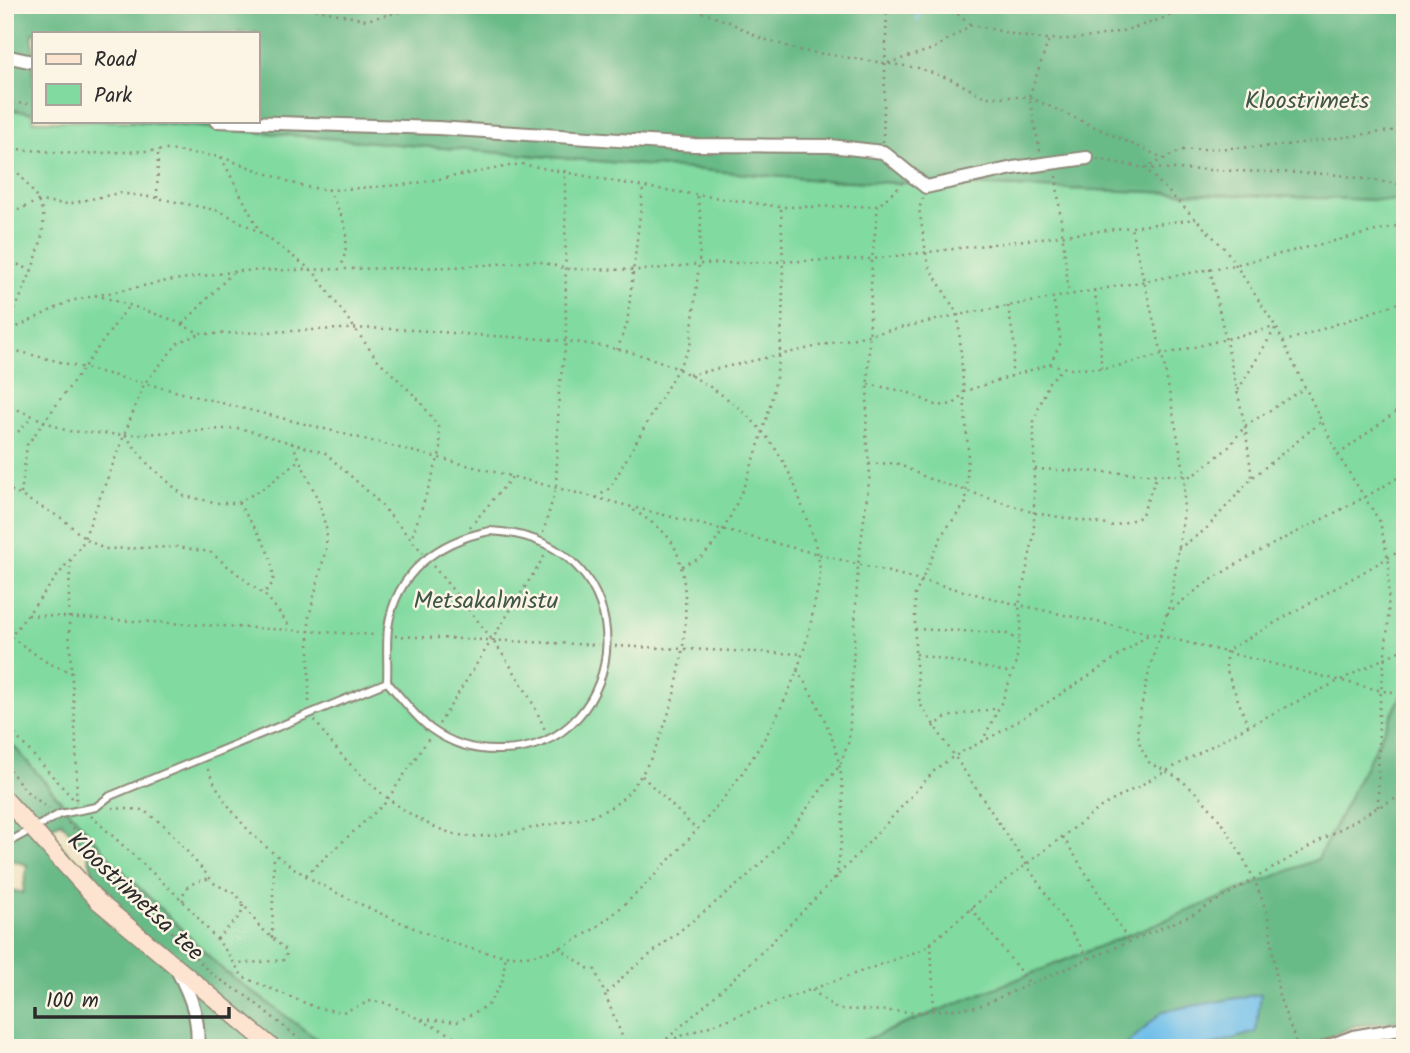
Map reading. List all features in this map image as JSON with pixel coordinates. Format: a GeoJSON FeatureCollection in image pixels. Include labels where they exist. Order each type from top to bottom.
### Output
{"type":"FeatureCollection","features":[{"type":"Feature","properties":{"kind":"main road","name":"Kloostrimetsa tee"},"geometry":{"type":"LineString","coordinates":[[5,799],[98,901],[273,1048]]}},
{"type":"Feature","properties":{"kind":"street"},"geometry":{"type":"LineString","coordinates":[[5,56],[32,62]]}},
{"type":"Feature","properties":{"kind":"street"},"geometry":{"type":"LineString","coordinates":[[248,122],[438,128],[694,145],[830,146],[883,152],[926,187],[1087,158]]}},
{"type":"Feature","properties":{"kind":"street"},"geometry":{"type":"LineString","coordinates":[[176,968],[194,1006],[199,1027],[197,1048]]}},
{"type":"Feature","properties":{"kind":"street"},"geometry":{"type":"LineString","coordinates":[[1324,1048],[1353,1037],[1405,1028]]}},
{"type":"Feature","properties":{"kind":"lane"},"geometry":{"type":"LineString","coordinates":[[490,531],[516,533],[541,540],[582,570],[596,592],[605,620],[607,645],[601,678],[587,705],[567,726],[549,738],[513,750],[484,751],[455,743],[435,731],[387,682],[388,636],[394,605],[405,582],[426,558],[458,539],[490,531]]}},
{"type":"Feature","properties":{"kind":"lane"},"geometry":{"type":"LineString","coordinates":[[5,844],[60,814],[82,807],[96,807],[110,796],[387,682]]}},
{"type":"Feature","properties":{"kind":"path"},"geometry":{"type":"LineString","coordinates":[[295,5],[366,20],[429,5]]}},
{"type":"Feature","properties":{"kind":"path"},"geometry":{"type":"LineString","coordinates":[[682,5],[729,22],[760,38],[803,51],[918,68],[953,80],[985,97],[1029,97],[1164,159]]}},
{"type":"Feature","properties":{"kind":"path"},"geometry":{"type":"LineString","coordinates":[[883,152],[887,5]]}},
{"type":"Feature","properties":{"kind":"path"},"geometry":{"type":"LineString","coordinates":[[947,5],[971,24],[1049,39],[1117,33],[1196,5]]}},
{"type":"Feature","properties":{"kind":"path"},"geometry":{"type":"LineString","coordinates":[[885,64],[933,49],[971,24]]}},
{"type":"Feature","properties":{"kind":"path"},"geometry":{"type":"LineString","coordinates":[[1049,39],[1029,97],[1048,163],[1062,236],[1069,294]]}},
{"type":"Feature","properties":{"kind":"path"},"geometry":{"type":"LineString","coordinates":[[5,103],[32,104]]}},
{"type":"Feature","properties":{"kind":"path"},"geometry":{"type":"LineString","coordinates":[[1145,168],[1182,150],[1278,146],[1405,129]]}},
{"type":"Feature","properties":{"kind":"path"},"geometry":{"type":"LineString","coordinates":[[5,148],[78,154],[158,151],[221,158],[304,187],[328,190],[412,184],[521,164],[565,170],[643,187],[781,207],[878,206]]}},
{"type":"Feature","properties":{"kind":"path"},"geometry":{"type":"LineString","coordinates":[[157,198],[158,151]]}},
{"type":"Feature","properties":{"kind":"path"},"geometry":{"type":"LineString","coordinates":[[5,157],[38,201],[44,215],[33,271],[5,331]]}},
{"type":"Feature","properties":{"kind":"path"},"geometry":{"type":"LineString","coordinates":[[221,158],[261,233]]}},
{"type":"Feature","properties":{"kind":"path"},"geometry":{"type":"LineString","coordinates":[[1087,158],[1145,168],[1331,174],[1405,185]]}},
{"type":"Feature","properties":{"kind":"path"},"geometry":{"type":"LineString","coordinates":[[1145,168],[1226,250],[1276,327],[1338,455],[1380,522],[1387,556],[1388,625],[1382,691],[1378,807]]}},
{"type":"Feature","properties":{"kind":"path"},"geometry":{"type":"LineString","coordinates":[[541,540],[556,488],[559,390],[566,342],[565,170]]}},
{"type":"Feature","properties":{"kind":"path"},"geometry":{"type":"LineString","coordinates":[[607,993],[627,973],[741,882],[776,849],[840,765],[849,741],[859,565],[869,464],[866,434],[872,259],[878,206],[912,175]]}},
{"type":"Feature","properties":{"kind":"path"},"geometry":{"type":"LineString","coordinates":[[617,350],[627,324],[636,270],[643,187]]}},
{"type":"Feature","properties":{"kind":"path"},"geometry":{"type":"LineString","coordinates":[[926,187],[919,209],[925,253],[937,285],[958,315],[965,391],[967,490],[966,503],[943,533],[915,595],[915,654],[920,704],[1089,959]]}},
{"type":"Feature","properties":{"kind":"path"},"geometry":{"type":"LineString","coordinates":[[328,190],[347,230],[348,247],[341,268]]}},
{"type":"Feature","properties":{"kind":"path"},"geometry":{"type":"LineString","coordinates":[[5,216],[38,201],[68,204],[119,193],[157,198],[220,211],[261,233],[307,268],[376,358],[419,400],[438,426],[442,450],[411,538]]}},
{"type":"Feature","properties":{"kind":"path"},"geometry":{"type":"LineString","coordinates":[[596,498],[610,488],[690,347],[699,264],[701,218],[697,195]]}},
{"type":"Feature","properties":{"kind":"path"},"geometry":{"type":"LineString","coordinates":[[682,566],[701,558],[723,529],[747,479],[775,386],[782,260],[781,207]]}},
{"type":"Feature","properties":{"kind":"path"},"geometry":{"type":"LineString","coordinates":[[5,331],[70,302],[95,295],[233,272],[307,268],[455,267],[537,261],[567,270],[636,270],[782,260],[872,259],[1196,219]]}},
{"type":"Feature","properties":{"kind":"path"},"geometry":{"type":"LineString","coordinates":[[689,375],[958,315],[1234,265],[1405,224]]}},
{"type":"Feature","properties":{"kind":"path"},"geometry":{"type":"LineString","coordinates":[[1131,227],[1162,354],[1185,476],[1178,549],[1167,614],[1137,726],[1140,745],[1150,764],[1167,770],[1189,786],[1212,810],[1254,879],[1268,915],[1279,996],[1298,1048]]}},
{"type":"Feature","properties":{"kind":"path"},"geometry":{"type":"LineString","coordinates":[[5,258],[33,271]]}},
{"type":"Feature","properties":{"kind":"path"},"geometry":{"type":"LineString","coordinates":[[1210,269],[1238,391],[1252,478]]}},
{"type":"Feature","properties":{"kind":"path"},"geometry":{"type":"LineString","coordinates":[[183,324],[233,272]]}},
{"type":"Feature","properties":{"kind":"path"},"geometry":{"type":"LineString","coordinates":[[1094,290],[1100,319],[1101,369]]}},
{"type":"Feature","properties":{"kind":"path"},"geometry":{"type":"LineString","coordinates":[[95,295],[130,304],[202,333]]}},
{"type":"Feature","properties":{"kind":"path"},"geometry":{"type":"LineString","coordinates":[[1050,363],[1061,342],[1054,297]]}},
{"type":"Feature","properties":{"kind":"path"},"geometry":{"type":"LineString","coordinates":[[1283,342],[1405,301]]}},
{"type":"Feature","properties":{"kind":"path"},"geometry":{"type":"LineString","coordinates":[[21,494],[27,445],[130,304]]}},
{"type":"Feature","properties":{"kind":"path"},"geometry":{"type":"LineString","coordinates":[[1008,306],[1015,348],[1012,376]]}},
{"type":"Feature","properties":{"kind":"path"},"geometry":{"type":"LineString","coordinates":[[868,384],[907,392],[938,406],[954,404],[965,391],[1050,363],[1064,367],[1101,369],[1276,327]]}},
{"type":"Feature","properties":{"kind":"path"},"geometry":{"type":"LineString","coordinates":[[1238,391],[1276,327]]}},
{"type":"Feature","properties":{"kind":"path"},"geometry":{"type":"LineString","coordinates":[[5,644],[84,538],[144,384],[179,342],[202,333],[354,328],[566,342],[617,350],[679,370],[726,398],[762,430],[789,466],[820,572],[809,635],[787,697],[756,755],[698,830],[622,904],[574,941],[537,955],[506,954],[472,948],[418,930],[340,895],[274,855],[250,833],[226,805],[204,759]]}},
{"type":"Feature","properties":{"kind":"path"},"geometry":{"type":"LineString","coordinates":[[5,348],[1019,605],[1226,651],[1382,691],[1405,693]]}},
{"type":"Feature","properties":{"kind":"path"},"geometry":{"type":"LineString","coordinates":[[982,743],[1012,673],[1019,640],[1019,605],[1034,535],[1034,420],[1049,382],[1064,367]]}},
{"type":"Feature","properties":{"kind":"path"},"geometry":{"type":"LineString","coordinates":[[1035,469],[1192,476],[1228,448],[1245,426],[1306,388]]}},
{"type":"Feature","properties":{"kind":"path"},"geometry":{"type":"LineString","coordinates":[[5,404],[67,431],[125,435],[240,428],[325,453],[374,497],[411,538],[493,640],[535,705],[549,738]]}},
{"type":"Feature","properties":{"kind":"path"},"geometry":{"type":"LineString","coordinates":[[1338,455],[1405,405]]}},
{"type":"Feature","properties":{"kind":"path"},"geometry":{"type":"LineString","coordinates":[[5,437],[18,432],[32,417]]}},
{"type":"Feature","properties":{"kind":"path"},"geometry":{"type":"LineString","coordinates":[[1178,549],[1205,530],[1252,478],[1322,421]]}},
{"type":"Feature","properties":{"kind":"path"},"geometry":{"type":"LineString","coordinates":[[125,435],[148,464],[184,496],[238,503],[267,486],[300,458]]}},
{"type":"Feature","properties":{"kind":"path"},"geometry":{"type":"LineString","coordinates":[[292,443],[318,500],[327,531],[326,550],[309,617],[307,698],[311,714]]}},
{"type":"Feature","properties":{"kind":"path"},"geometry":{"type":"LineString","coordinates":[[869,464],[896,463],[927,478],[1035,513],[1114,526],[1141,517],[1157,475]]}},
{"type":"Feature","properties":{"kind":"path"},"geometry":{"type":"LineString","coordinates":[[1167,614],[1193,591],[1235,563],[1366,498],[1405,473]]}},
{"type":"Feature","properties":{"kind":"path"},"geometry":{"type":"LineString","coordinates":[[458,539],[512,477]]}},
{"type":"Feature","properties":{"kind":"path"},"geometry":{"type":"LineString","coordinates":[[5,487],[63,519],[84,538],[104,549],[177,547],[210,552],[263,594],[293,629]]}},
{"type":"Feature","properties":{"kind":"path"},"geometry":{"type":"LineString","coordinates":[[238,503],[261,537],[274,570],[273,583],[263,594]]}},
{"type":"Feature","properties":{"kind":"path"},"geometry":{"type":"LineString","coordinates":[[306,875],[386,803],[493,640],[550,545]]}},
{"type":"Feature","properties":{"kind":"path"},"geometry":{"type":"LineString","coordinates":[[1226,651],[1405,548]]}},
{"type":"Feature","properties":{"kind":"path"},"geometry":{"type":"LineString","coordinates":[[72,557],[67,617],[73,673],[75,802]]}},
{"type":"Feature","properties":{"kind":"path"},"geometry":{"type":"LineString","coordinates":[[28,615],[293,629],[309,633],[803,654]]}},
{"type":"Feature","properties":{"kind":"path"},"geometry":{"type":"LineString","coordinates":[[915,629],[1005,633],[1019,640]]}},
{"type":"Feature","properties":{"kind":"path"},"geometry":{"type":"LineString","coordinates":[[5,633],[48,663],[73,673]]}},
{"type":"Feature","properties":{"kind":"path"},"geometry":{"type":"LineString","coordinates":[[656,1048],[716,997],[836,880],[936,770],[954,754],[982,743],[1104,668],[1150,633]]}},
{"type":"Feature","properties":{"kind":"path"},"geometry":{"type":"LineString","coordinates":[[662,1043],[750,1009],[888,964],[931,943],[971,908],[1101,807],[1248,726],[1405,648]]}},
{"type":"Feature","properties":{"kind":"path"},"geometry":{"type":"LineString","coordinates":[[1226,651],[1226,669],[1248,726]]}},
{"type":"Feature","properties":{"kind":"path"},"geometry":{"type":"LineString","coordinates":[[915,654],[1012,673]]}},
{"type":"Feature","properties":{"kind":"path"},"geometry":{"type":"LineString","coordinates":[[797,670],[821,708],[840,765],[845,790],[843,835],[836,880]]}},
{"type":"Feature","properties":{"kind":"path"},"geometry":{"type":"LineString","coordinates":[[933,727],[946,717],[999,708]]}},
{"type":"Feature","properties":{"kind":"path"},"geometry":{"type":"LineString","coordinates":[[5,724],[75,802],[183,901],[217,939],[243,976],[317,1008],[343,1012],[371,1001],[386,1003],[478,1048]]}},
{"type":"Feature","properties":{"kind":"path"},"geometry":{"type":"LineString","coordinates":[[5,764],[26,791],[60,814],[99,857],[105,880],[136,907],[171,931],[210,972],[248,997],[310,1048]]}},
{"type":"Feature","properties":{"kind":"path"},"geometry":{"type":"LineString","coordinates":[[642,776],[698,830]]}},
{"type":"Feature","properties":{"kind":"path"},"geometry":{"type":"LineString","coordinates":[[812,990],[837,1009],[934,1011],[977,1007],[1196,913],[1405,794]]}},
{"type":"Feature","properties":{"kind":"path"},"geometry":{"type":"LineString","coordinates":[[96,807],[143,810],[166,826],[210,878],[236,894],[259,926],[287,951],[285,960],[235,964]]}},
{"type":"Feature","properties":{"kind":"path"},"geometry":{"type":"LineString","coordinates":[[1063,837],[1130,943]]}},
{"type":"Feature","properties":{"kind":"path"},"geometry":{"type":"LineString","coordinates":[[272,938],[274,855]]}},
{"type":"Feature","properties":{"kind":"path"},"geometry":{"type":"LineString","coordinates":[[183,901],[182,893],[189,884],[210,878]]}},
{"type":"Feature","properties":{"kind":"path"},"geometry":{"type":"LineString","coordinates":[[217,939],[240,915],[243,904]]}},
{"type":"Feature","properties":{"kind":"path"},"geometry":{"type":"LineString","coordinates":[[971,908],[1030,984]]}},
{"type":"Feature","properties":{"kind":"path"},"geometry":{"type":"LineString","coordinates":[[931,943],[934,1011]]}},
{"type":"Feature","properties":{"kind":"path"},"geometry":{"type":"LineString","coordinates":[[559,947],[587,968],[595,970],[607,993],[627,1048]]}},
{"type":"Feature","properties":{"kind":"path"},"geometry":{"type":"LineString","coordinates":[[418,1019],[457,1022],[488,1005],[502,982],[506,954]]}},
{"type":"Feature","properties":{"kind":"green space","name":"Kloostrimets"},"geometry":{"type":"Polygon","coordinates":[[[5,5],[1405,5],[1405,201],[819,180],[139,122],[259,122],[259,32],[32,32],[32,113],[5,109],[5,5]]]}},
{"type":"Feature","properties":{"kind":"green space","name":"Metsakalmistu"},"geometry":{"type":"Polygon","coordinates":[[[5,109],[32,113],[32,122],[139,122],[819,180],[1405,201],[1405,689],[1318,859],[845,1048],[329,1048],[224,971],[115,864],[5,736],[5,109]]]}},
{"type":"Feature","properties":{"kind":"green space"},"geometry":{"type":"Polygon","coordinates":[[[1405,689],[1405,1020],[1354,1026],[1303,1048],[845,1048],[1318,859],[1405,689]]]}},
{"type":"Feature","properties":{"kind":"green space"},"geometry":{"type":"Polygon","coordinates":[[[5,736],[115,864],[224,971],[329,1048],[5,1048],[5,888],[23,893],[27,865],[5,858],[5,736]],[[61,822],[46,829],[96,885],[87,850],[61,822]]]}},
{"type":"Feature","properties":{"kind":"water"},"geometry":{"type":"Polygon","coordinates":[[[1261,994],[1256,1032],[1202,1048],[1124,1047],[1163,1011],[1261,994]]]}},
{"type":"Feature","properties":{"kind":"waterway"},"geometry":{"type":"LineString","coordinates":[[918,19],[919,5]]}}]}
